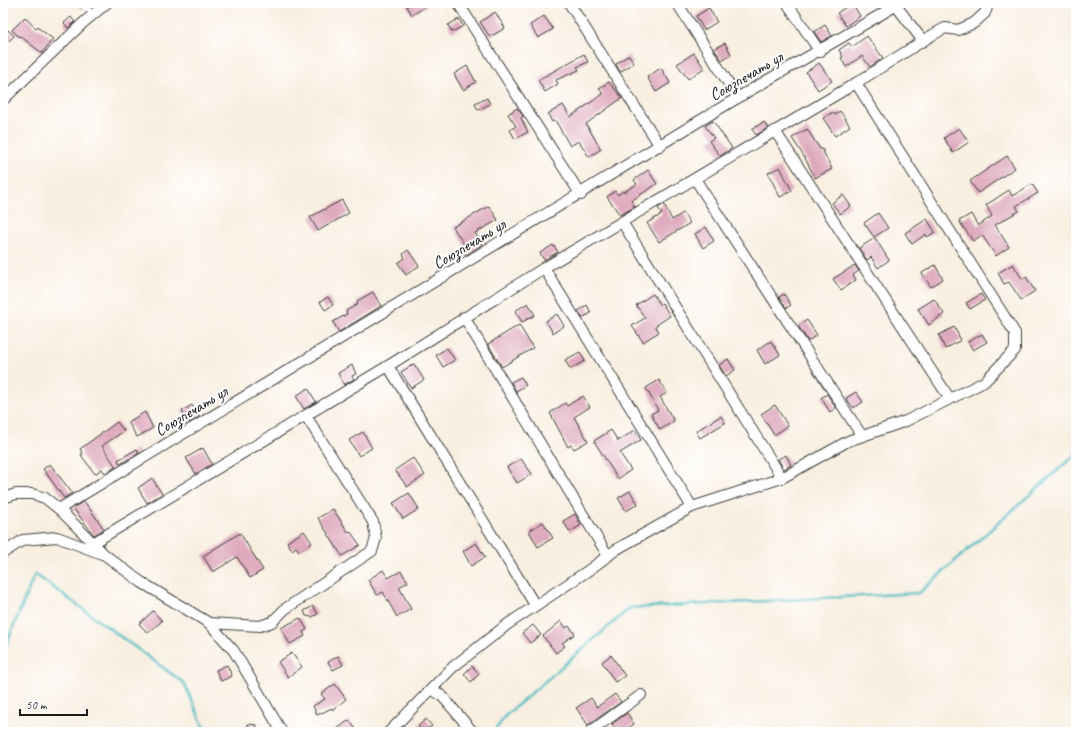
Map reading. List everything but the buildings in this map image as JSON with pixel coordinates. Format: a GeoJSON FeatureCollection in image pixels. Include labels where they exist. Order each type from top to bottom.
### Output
{"type":"FeatureCollection","features":[{"type":"Feature","properties":{"kind":"street"},"geometry":{"type":"LineString","coordinates":[[3,100],[94,13],[107,3]]}},
{"type":"Feature","properties":{"kind":"street"},"geometry":{"type":"LineString","coordinates":[[458,3],[581,195]]}},
{"type":"Feature","properties":{"kind":"street"},"geometry":{"type":"LineString","coordinates":[[569,3],[660,146]]}},
{"type":"Feature","properties":{"kind":"street"},"geometry":{"type":"LineString","coordinates":[[677,3],[738,98]]}},
{"type":"Feature","properties":{"kind":"street"},"geometry":{"type":"LineString","coordinates":[[787,3],[820,52]]}},
{"type":"Feature","properties":{"kind":"street"},"geometry":{"type":"LineString","coordinates":[[894,4],[923,40]]}},
{"type":"Feature","properties":{"kind":"street","name":"Союзпечать ул"},"geometry":{"type":"LineString","coordinates":[[59,509],[581,195],[738,98],[820,52],[894,4]]}},
{"type":"Feature","properties":{"kind":"street"},"geometry":{"type":"LineString","coordinates":[[93,543],[388,366],[544,268],[856,83],[923,40],[945,28],[958,30],[974,23],[985,13],[988,4]]}},
{"type":"Feature","properties":{"kind":"street"},"geometry":{"type":"LineString","coordinates":[[389,732],[433,690],[453,668],[535,605],[590,570],[617,549],[692,507],[782,478],[848,441],[906,421],[984,382],[1015,350],[1015,332],[856,83]]}},
{"type":"Feature","properties":{"kind":"street"},"geometry":{"type":"LineString","coordinates":[[775,131],[950,399]]}},
{"type":"Feature","properties":{"kind":"street"},"geometry":{"type":"LineString","coordinates":[[695,179],[862,436]]}},
{"type":"Feature","properties":{"kind":"street"},"geometry":{"type":"LineString","coordinates":[[622,222],[782,478]]}},
{"type":"Feature","properties":{"kind":"street"},"geometry":{"type":"LineString","coordinates":[[544,268],[692,507]]}},
{"type":"Feature","properties":{"kind":"street"},"geometry":{"type":"LineString","coordinates":[[464,317],[608,556]]}},
{"type":"Feature","properties":{"kind":"street"},"geometry":{"type":"LineString","coordinates":[[388,366],[535,605]]}},
{"type":"Feature","properties":{"kind":"street"},"geometry":{"type":"LineString","coordinates":[[209,623],[260,626],[272,622],[285,609],[372,551],[376,538],[373,522],[306,416]]}},
{"type":"Feature","properties":{"kind":"street"},"geometry":{"type":"LineString","coordinates":[[3,498],[16,494],[32,494],[45,498],[59,509],[105,555],[141,582],[209,623],[234,651],[282,732]]}},
{"type":"Feature","properties":{"kind":"street"},"geometry":{"type":"LineString","coordinates":[[3,553],[23,540],[57,537],[105,555]]}},
{"type":"Feature","properties":{"kind":"street"},"geometry":{"type":"LineString","coordinates":[[433,690],[442,696],[473,732]]}},
{"type":"Feature","properties":{"kind":"street"},"geometry":{"type":"LineString","coordinates":[[590,732],[642,695]]}},
{"type":"Feature","properties":{"kind":"lane"},"geometry":{"type":"LineString","coordinates":[[76,3],[94,13]]}},
{"type":"Feature","properties":{"kind":"waterway"},"geometry":{"type":"LineString","coordinates":[[494,732],[506,715],[630,608],[919,593],[1076,454]]}},
{"type":"Feature","properties":{"kind":"waterway"},"geometry":{"type":"LineString","coordinates":[[3,652],[35,574],[184,683],[206,732]]}}]}
